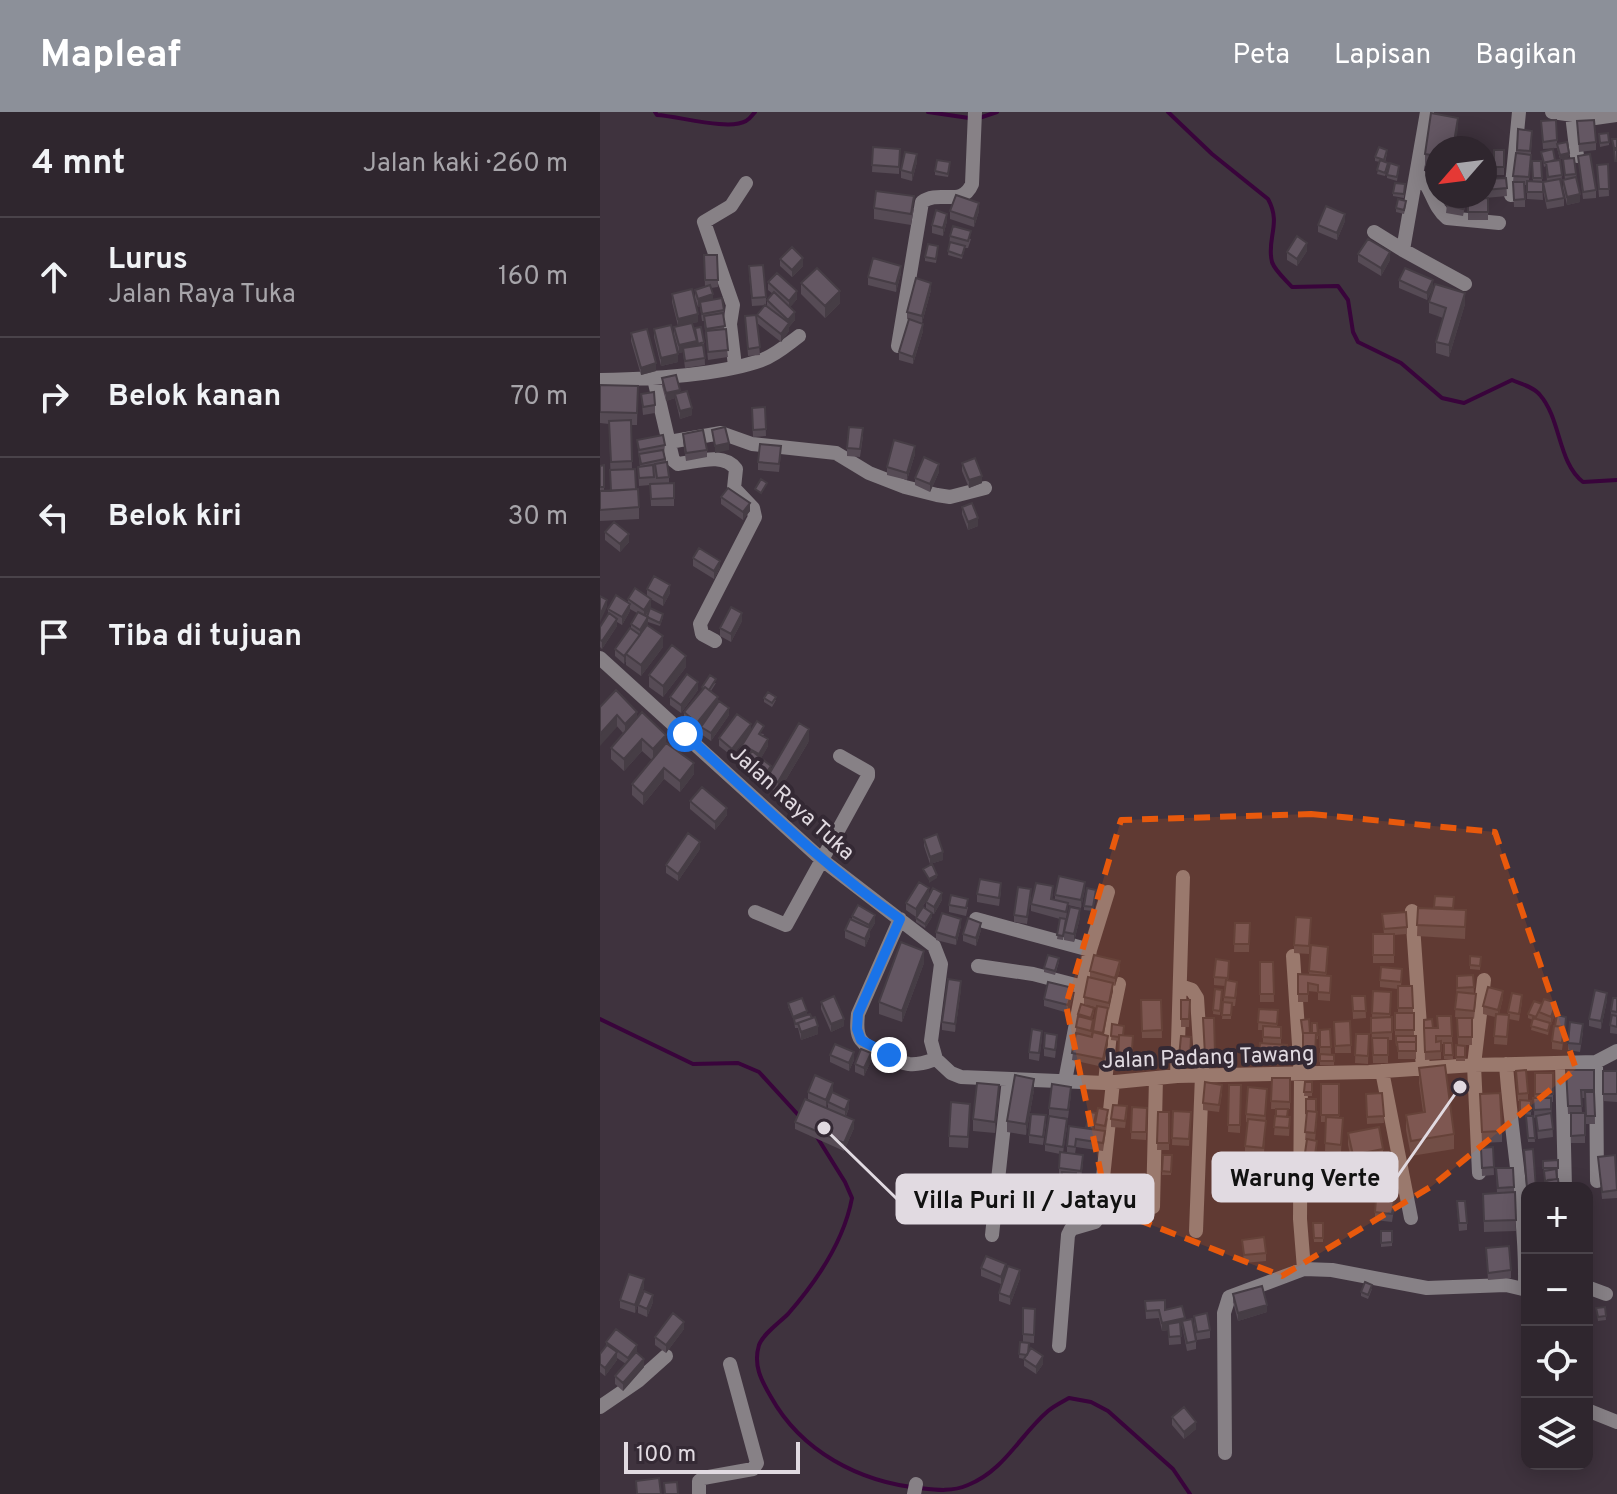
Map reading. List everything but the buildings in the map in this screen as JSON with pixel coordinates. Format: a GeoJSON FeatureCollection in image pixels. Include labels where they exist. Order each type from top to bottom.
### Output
{"type":"FeatureCollection","features":[{"type":"Feature","properties":{"kind":"street"},"geometry":{"type":"LineString","coordinates":[[898,346],[922,202],[932,197],[962,197],[968,192],[972,184],[975,112]]}},
{"type":"Feature","properties":{"kind":"street"},"geometry":{"type":"LineString","coordinates":[[1403,250],[1427,112]]}},
{"type":"Feature","properties":{"kind":"street"},"geometry":{"type":"LineString","coordinates":[[1511,195],[1519,112]]}},
{"type":"Feature","properties":{"kind":"street"},"geometry":{"type":"LineString","coordinates":[[1552,112],[1617,115]]}},
{"type":"Feature","properties":{"kind":"street"},"geometry":{"type":"LineString","coordinates":[[1575,115],[1577,156]]}},
{"type":"Feature","properties":{"kind":"street"},"geometry":{"type":"LineString","coordinates":[[1417,173],[1426,180],[1437,207],[1447,218],[1499,223]]}},
{"type":"Feature","properties":{"kind":"street"},"geometry":{"type":"LineString","coordinates":[[735,366],[730,324],[733,305],[704,222],[731,206],[746,183]]}},
{"type":"Feature","properties":{"kind":"street"},"geometry":{"type":"LineString","coordinates":[[1374,232],[1465,284]]}},
{"type":"Feature","properties":{"kind":"street"},"geometry":{"type":"LineString","coordinates":[[600,380],[654,379],[735,366],[763,359],[799,336]]}},
{"type":"Feature","properties":{"kind":"street"},"geometry":{"type":"LineString","coordinates":[[654,379],[673,460],[678,464],[718,459],[734,465],[737,473],[734,488],[754,511],[755,517],[700,624],[702,634],[715,641]]}},
{"type":"Feature","properties":{"kind":"street"},"geometry":{"type":"LineString","coordinates":[[669,442],[721,433],[752,444],[836,453],[869,473],[937,495],[950,497],[985,488]]}},
{"type":"Feature","properties":{"kind":"street","name":"Jalan Raya Tuka"},"geometry":{"type":"LineString","coordinates":[[600,658],[821,859],[927,938],[939,955],[941,964],[931,1041],[936,1059]]}},
{"type":"Feature","properties":{"kind":"street"},"geometry":{"type":"LineString","coordinates":[[755,912],[786,925],[868,776],[868,772],[840,756]]}},
{"type":"Feature","properties":{"kind":"street"},"geometry":{"type":"LineString","coordinates":[[1177,1076],[1183,877]]}},
{"type":"Feature","properties":{"kind":"street"},"geometry":{"type":"LineString","coordinates":[[1065,1081],[1090,950],[1108,892]]}},
{"type":"Feature","properties":{"kind":"street"},"geometry":{"type":"LineString","coordinates":[[1412,911],[1423,1069]]}},
{"type":"Feature","properties":{"kind":"street"},"geometry":{"type":"LineString","coordinates":[[900,919],[858,1014],[857,1029],[861,1040],[870,1047],[907,1064],[936,1059]]}},
{"type":"Feature","properties":{"kind":"street"},"geometry":{"type":"LineString","coordinates":[[976,919],[1090,950]]}},
{"type":"Feature","properties":{"kind":"street"},"geometry":{"type":"LineString","coordinates":[[1293,956],[1301,1074],[1300,1219],[1304,1269]]}},
{"type":"Feature","properties":{"kind":"street"},"geometry":{"type":"LineString","coordinates":[[978,966],[1033,974],[1083,987]]}},
{"type":"Feature","properties":{"kind":"street"},"geometry":{"type":"LineString","coordinates":[[1479,1173],[1474,1065],[1484,980]]}},
{"type":"Feature","properties":{"kind":"street"},"geometry":{"type":"LineString","coordinates":[[1059,1346],[1068,1235],[1071,1229],[1095,1222],[1099,1216],[1111,1023],[1119,984]]}},
{"type":"Feature","properties":{"kind":"street"},"geometry":{"type":"LineString","coordinates":[[1180,986],[1192,990],[1197,998],[1202,1075],[1196,1231]]}},
{"type":"Feature","properties":{"kind":"street"},"geometry":{"type":"LineString","coordinates":[[1597,1181],[1610,1056]]}},
{"type":"Feature","properties":{"kind":"street","name":"Jalan Padang Tawang"},"geometry":{"type":"LineString","coordinates":[[936,1059],[951,1073],[961,1077],[1109,1082],[1177,1076],[1562,1063],[1610,1056]]}},
{"type":"Feature","properties":{"kind":"street"},"geometry":{"type":"LineString","coordinates":[[1562,1063],[1565,1182]]}},
{"type":"Feature","properties":{"kind":"street"},"geometry":{"type":"LineString","coordinates":[[1506,1064],[1522,1204],[1524,1254]]}},
{"type":"Feature","properties":{"kind":"street"},"geometry":{"type":"LineString","coordinates":[[1382,1071],[1411,1218]]}},
{"type":"Feature","properties":{"kind":"street"},"geometry":{"type":"LineString","coordinates":[[1153,1207],[1156,1078]]}},
{"type":"Feature","properties":{"kind":"street"},"geometry":{"type":"LineString","coordinates":[[992,1235],[1009,1079]]}},
{"type":"Feature","properties":{"kind":"street"},"geometry":{"type":"LineString","coordinates":[[1225,1453],[1226,1302],[1229,1297],[1304,1269],[1332,1270],[1427,1288],[1521,1286]]}},
{"type":"Feature","properties":{"kind":"street"},"geometry":{"type":"LineString","coordinates":[[1593,1289],[1606,1294]]}},
{"type":"Feature","properties":{"kind":"street"},"geometry":{"type":"LineString","coordinates":[[600,1407],[638,1381],[666,1356]]}},
{"type":"Feature","properties":{"kind":"street"},"geometry":{"type":"LineString","coordinates":[[699,1494],[699,1481],[703,1478],[753,1469],[757,1463],[730,1364]]}},
{"type":"Feature","properties":{"kind":"street"},"geometry":{"type":"LineString","coordinates":[[1593,1412],[1617,1422]]}},
{"type":"Feature","properties":{"kind":"highlighted area"},"geometry":{"type":"Polygon","coordinates":[[[1311,814],[1495,832],[1576,1069],[1432,1186],[1282,1276],[1108,1208],[1066,1005],[1121,820],[1311,814]]]}},
{"type":"Feature","properties":{"kind":"waterway"},"geometry":{"type":"LineString","coordinates":[[655,112],[657,115],[728,124],[746,121],[755,112]]}},
{"type":"Feature","properties":{"kind":"waterway"},"geometry":{"type":"LineString","coordinates":[[928,112],[976,119],[997,112]]}},
{"type":"Feature","properties":{"kind":"waterway"},"geometry":{"type":"LineString","coordinates":[[1168,112],[1212,154],[1268,199],[1274,216],[1271,254],[1276,269],[1292,287],[1338,286],[1348,300],[1353,332],[1358,342],[1401,363],[1442,398],[1464,403],[1512,380],[1531,388],[1547,405],[1575,474],[1583,482],[1617,480]]}},
{"type":"Feature","properties":{"kind":"waterway"},"geometry":{"type":"LineString","coordinates":[[600,1019],[693,1064],[738,1063],[759,1072],[801,1118]]}},
{"type":"Feature","properties":{"kind":"waterway"},"geometry":{"type":"LineString","coordinates":[[817,1137],[852,1198],[848,1214],[836,1245],[818,1275],[788,1314],[764,1337],[757,1359],[767,1391],[798,1433],[834,1460],[875,1479],[897,1485],[950,1490],[968,1485],[992,1471],[1038,1420],[1069,1398],[1091,1402],[1108,1411],[1173,1469],[1190,1494]]}},
{"type":"Feature","properties":{"kind":"place","name":"Warung Verte"},"geometry":{"type":"Point","coordinates":[1460,1087]}},
{"type":"Feature","properties":{"kind":"place","name":"Villa Puri II / Jatayu"},"geometry":{"type":"Point","coordinates":[824,1128]}},
{"type":"Feature","properties":{"kind":"route"},"geometry":{"type":"LineString","coordinates":[[685,734],[821,859],[900,919],[858,1014],[857,1029],[861,1040],[889,1055]]}}]}
